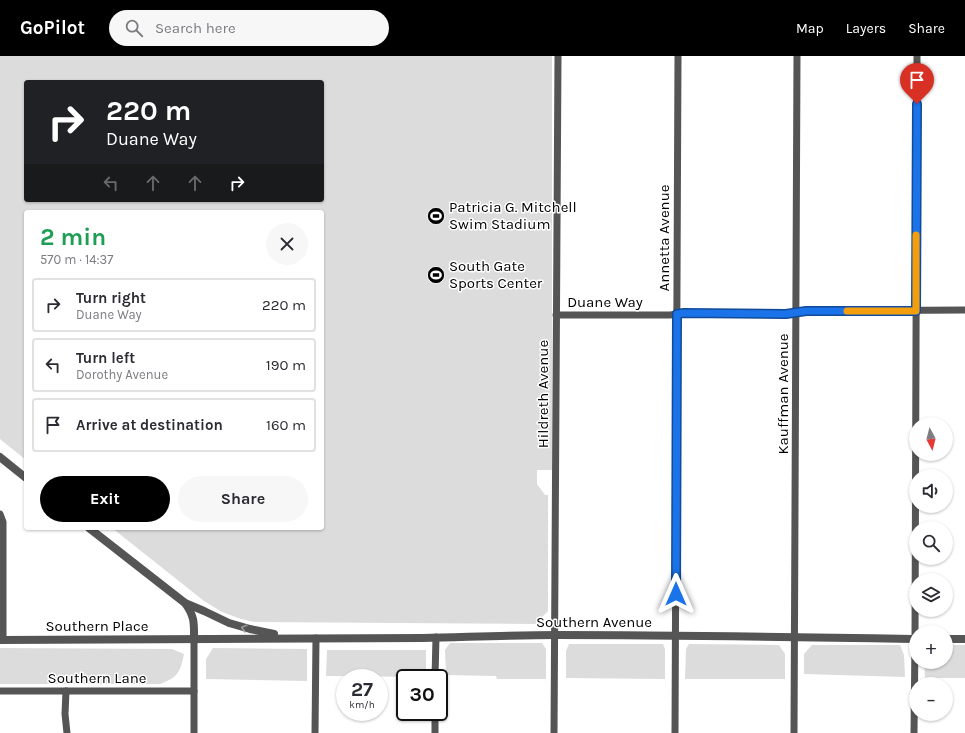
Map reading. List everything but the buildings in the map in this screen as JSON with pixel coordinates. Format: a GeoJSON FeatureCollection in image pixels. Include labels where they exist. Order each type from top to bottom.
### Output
{"type":"FeatureCollection","features":[{"type":"Feature","properties":{"kind":"street","name":"Hildreth Avenue"},"geometry":{"type":"LineString","coordinates":[[554,733],[558,56]]}},
{"type":"Feature","properties":{"kind":"street","name":"Annetta Avenue"},"geometry":{"type":"LineString","coordinates":[[675,733],[678,56]]}},
{"type":"Feature","properties":{"kind":"street","name":"Kauffman Avenue"},"geometry":{"type":"LineString","coordinates":[[794,733],[797,56]]}},
{"type":"Feature","properties":{"kind":"street"},"geometry":{"type":"LineString","coordinates":[[915,625],[917,56]]}},
{"type":"Feature","properties":{"kind":"street","name":"Duane Way"},"geometry":{"type":"LineString","coordinates":[[556,315],[670,315],[684,313],[786,314],[806,311],[965,310]]}},
{"type":"Feature","properties":{"kind":"street"},"geometry":{"type":"LineString","coordinates":[[0,458],[24,476]]}},
{"type":"Feature","properties":{"kind":"street"},"geometry":{"type":"LineString","coordinates":[[0,514],[3,522],[2,640]]}},
{"type":"Feature","properties":{"kind":"street","name":"Southern Avenue"},"geometry":{"type":"LineString","coordinates":[[92,530],[185,603],[193,617],[194,640],[555,635],[909,639]]}},
{"type":"Feature","properties":{"kind":"street","name":"Southern Avenue"},"geometry":{"type":"LineString","coordinates":[[185,603],[204,610],[229,623],[264,633],[296,638]]}},
{"type":"Feature","properties":{"kind":"street"},"geometry":{"type":"LineString","coordinates":[[436,637],[436,669]]}},
{"type":"Feature","properties":{"kind":"street"},"geometry":{"type":"LineString","coordinates":[[316,638],[316,733]]}},
{"type":"Feature","properties":{"kind":"street"},"geometry":{"type":"LineString","coordinates":[[953,639],[965,639]]}},
{"type":"Feature","properties":{"kind":"street","name":"Southern Place"},"geometry":{"type":"LineString","coordinates":[[2,640],[194,640]]}},
{"type":"Feature","properties":{"kind":"street"},"geometry":{"type":"LineString","coordinates":[[194,640],[194,733]]}},
{"type":"Feature","properties":{"kind":"street"},"geometry":{"type":"LineString","coordinates":[[914,733],[915,669]]}},
{"type":"Feature","properties":{"kind":"street","name":"Southern Lane"},"geometry":{"type":"LineString","coordinates":[[0,691],[194,691]]}},
{"type":"Feature","properties":{"kind":"street"},"geometry":{"type":"LineString","coordinates":[[66,691],[65,714],[67,733]]}},
{"type":"Feature","properties":{"kind":"street"},"geometry":{"type":"LineString","coordinates":[[435,721],[435,733]]}},
{"type":"Feature","properties":{"kind":"shaded area"},"geometry":{"type":"Polygon","coordinates":[[[0,56],[552,56],[552,470],[537,470],[537,484],[545,495],[548,495],[548,611],[535,624],[254,622],[222,612],[204,601],[115,530],[324,530],[324,210],[24,210],[24,458],[0,439],[0,56]]]}},
{"type":"Feature","properties":{"kind":"shaded area"},"geometry":{"type":"Polygon","coordinates":[[[450,643],[542,643],[546,649],[546,679],[497,679],[496,676],[448,675],[448,669],[446,669],[445,650],[450,643]]]}},
{"type":"Feature","properties":{"kind":"shaded area"},"geometry":{"type":"Polygon","coordinates":[[[569,644],[663,644],[665,649],[665,679],[566,678],[566,651],[569,644]]]}},
{"type":"Feature","properties":{"kind":"shaded area"},"geometry":{"type":"Polygon","coordinates":[[[689,644],[779,645],[785,654],[785,679],[685,679],[686,649],[689,644]]]}},
{"type":"Feature","properties":{"kind":"shaded area"},"geometry":{"type":"Polygon","coordinates":[[[812,645],[900,645],[904,655],[905,677],[804,674],[804,654],[812,645]]]}},
{"type":"Feature","properties":{"kind":"shaded area"},"geometry":{"type":"Polygon","coordinates":[[[953,645],[965,645],[965,678],[925,677],[924,669],[953,669],[953,645]]]}},
{"type":"Feature","properties":{"kind":"shaded area"},"geometry":{"type":"Polygon","coordinates":[[[0,648],[172,649],[184,654],[177,674],[171,679],[160,684],[0,684],[0,648]]]}},
{"type":"Feature","properties":{"kind":"shaded area"},"geometry":{"type":"Polygon","coordinates":[[[213,648],[307,649],[307,681],[206,679],[206,659],[213,648]]]}},
{"type":"Feature","properties":{"kind":"shaded area"},"geometry":{"type":"Polygon","coordinates":[[[327,650],[426,650],[426,669],[396,669],[396,677],[388,677],[388,669],[336,669],[336,676],[326,676],[327,650]]]}},
{"type":"Feature","properties":{"kind":"slow traffic"},"geometry":{"type":"LineString","coordinates":[[847,311],[916,311],[916,235]]}},
{"type":"Feature","properties":{"kind":"place","name":"Patricia G. Mitchell Swim Stadium"},"geometry":{"type":"Point","coordinates":[436,216]}},
{"type":"Feature","properties":{"kind":"place","name":"South Gate Sports Center"},"geometry":{"type":"Point","coordinates":[436,275]}},
{"type":"Feature","properties":{"kind":"route"},"geometry":{"type":"LineString","coordinates":[[676,594],[677,314],[786,314],[806,311],[916,311],[917,104]]}}]}
